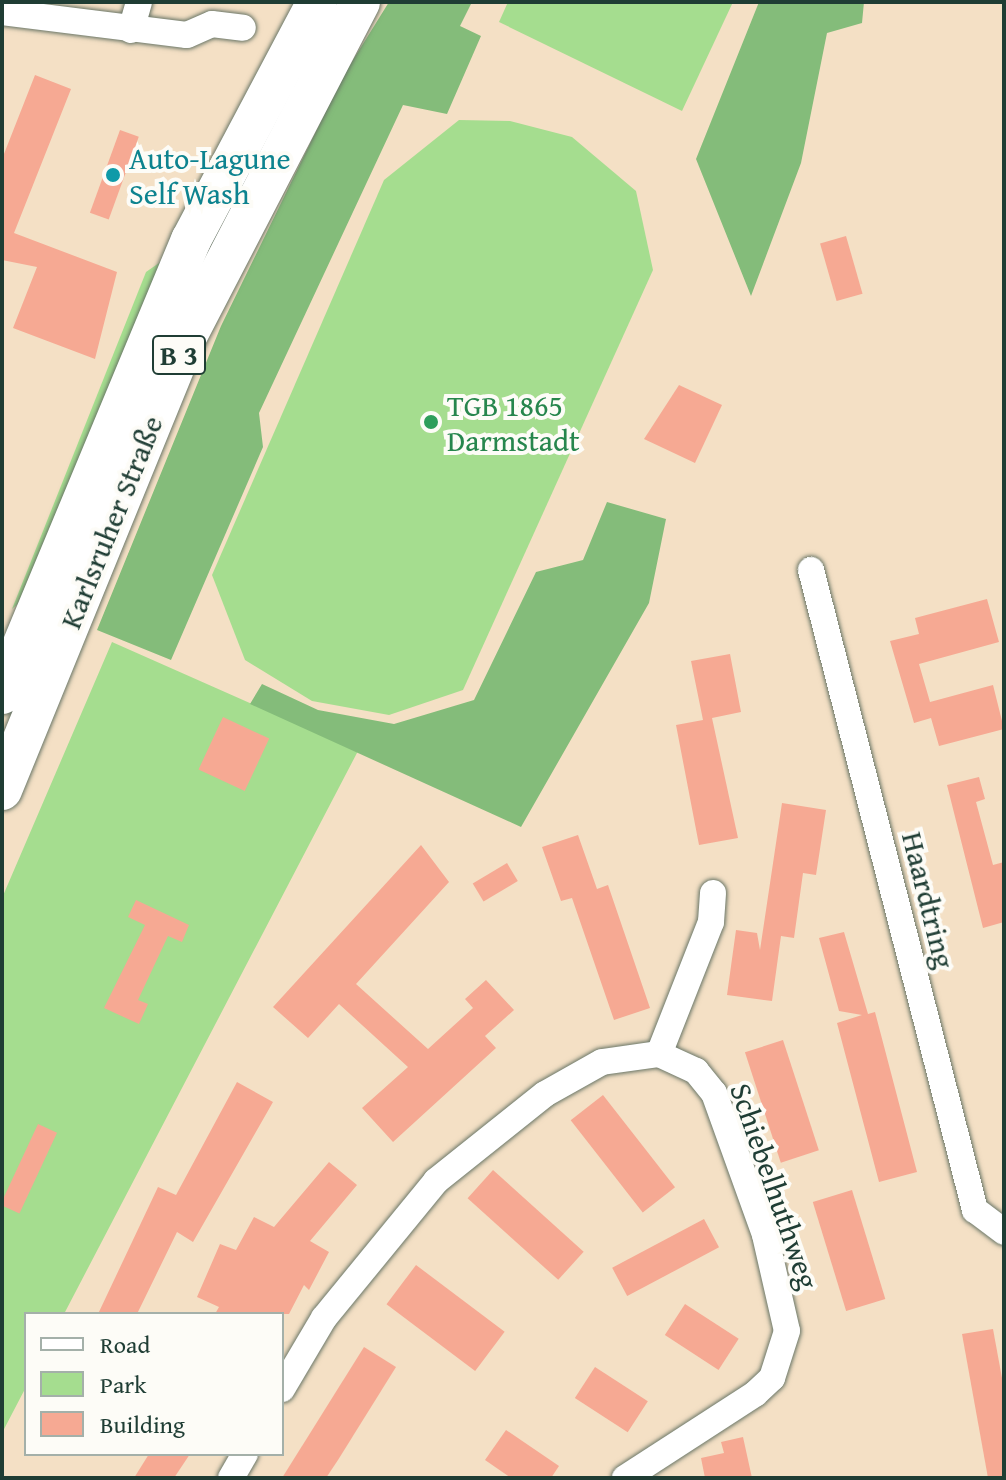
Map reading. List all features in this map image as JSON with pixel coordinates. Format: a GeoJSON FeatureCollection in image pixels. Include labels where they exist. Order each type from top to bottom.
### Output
{"type":"FeatureCollection","features":[{"type":"Feature","properties":{"kind":"main road","name":"Karlsruher Straße"},"geometry":{"type":"LineString","coordinates":[[2,694],[191,240],[317,2]]}},
{"type":"Feature","properties":{"kind":"main road","name":"Karlsruher Straße"},"geometry":{"type":"LineString","coordinates":[[2,790],[186,338],[360,2]]}},
{"type":"Feature","properties":{"kind":"street"},"geometry":{"type":"LineString","coordinates":[[131,30],[139,2]]}},
{"type":"Feature","properties":{"kind":"street"},"geometry":{"type":"LineString","coordinates":[[2,12],[187,35],[212,24],[243,28]]}},
{"type":"Feature","properties":{"kind":"street","name":"Haardtring"},"geometry":{"type":"LineString","coordinates":[[811,570],[975,1210],[1004,1232]]}},
{"type":"Feature","properties":{"kind":"street"},"geometry":{"type":"LineString","coordinates":[[284,1386],[324,1318],[436,1181],[545,1094],[602,1062],[659,1054],[711,922],[713,893]]}},
{"type":"Feature","properties":{"kind":"street","name":"Schiebelhuthweg"},"geometry":{"type":"LineString","coordinates":[[625,1478],[755,1394],[772,1378],[787,1331],[765,1235],[714,1093],[696,1071],[659,1054]]}},
{"type":"Feature","properties":{"kind":"street"},"geometry":{"type":"LineString","coordinates":[[231,1478],[244,1456]]}},
{"type":"Feature","properties":{"kind":"green space"},"geometry":{"type":"Polygon","coordinates":[[[389,2],[472,2],[460,26],[481,36],[447,114],[403,105],[259,413],[263,447],[171,660],[97,630],[221,326],[343,76],[389,2]]]}},
{"type":"Feature","properties":{"kind":"green space"},"geometry":{"type":"Polygon","coordinates":[[[508,2],[733,2],[682,111],[499,22],[508,2]]]}},
{"type":"Feature","properties":{"kind":"green space"},"geometry":{"type":"Polygon","coordinates":[[[759,2],[864,2],[862,23],[827,33],[801,163],[751,296],[696,159],[759,2]]]}},
{"type":"Feature","properties":{"kind":"green space","name":"TGB 1865 Darmstadt"},"geometry":{"type":"Polygon","coordinates":[[[459,120],[510,121],[572,137],[636,191],[653,270],[463,690],[389,715],[312,701],[245,660],[212,575],[384,180],[459,120]]]}},
{"type":"Feature","properties":{"kind":"green space"},"geometry":{"type":"Polygon","coordinates":[[[169,256],[19,603],[12,609],[146,272],[169,256]]]}},
{"type":"Feature","properties":{"kind":"green space"},"geometry":{"type":"Polygon","coordinates":[[[607,502],[666,519],[649,603],[521,827],[250,704],[262,684],[318,710],[394,724],[474,700],[536,572],[583,560],[607,502]]]}},
{"type":"Feature","properties":{"kind":"green space"},"geometry":{"type":"Polygon","coordinates":[[[112,642],[358,751],[65,1312],[24,1312],[24,1391],[2,1433],[2,898],[112,642]]]}},
{"type":"Feature","properties":{"kind":"building"},"geometry":{"type":"Polygon","coordinates":[[[35,75],[71,89],[14,233],[117,272],[95,359],[13,328],[37,267],[2,260],[2,159],[35,75]]]}},
{"type":"Feature","properties":{"kind":"building","name":"Auto-Lagune Self Wash"},"geometry":{"type":"Polygon","coordinates":[[[120,130],[139,137],[109,220],[90,213],[120,130]]]}},
{"type":"Feature","properties":{"kind":"building"},"geometry":{"type":"Polygon","coordinates":[[[846,236],[863,294],[837,301],[820,243],[846,236]]]}},
{"type":"Feature","properties":{"kind":"building"},"geometry":{"type":"Polygon","coordinates":[[[679,385],[722,405],[695,463],[644,439],[679,385]]]}},
{"type":"Feature","properties":{"kind":"building"},"geometry":{"type":"Polygon","coordinates":[[[987,599],[999,642],[919,664],[930,702],[993,685],[1004,729],[939,746],[931,718],[914,723],[890,641],[919,634],[915,618],[987,599]]]}},
{"type":"Feature","properties":{"kind":"building"},"geometry":{"type":"Polygon","coordinates":[[[730,654],[741,712],[712,718],[738,838],[699,845],[676,725],[703,720],[691,661],[730,654]]]}},
{"type":"Feature","properties":{"kind":"building"},"geometry":{"type":"Polygon","coordinates":[[[223,717],[269,739],[245,791],[198,770],[223,717]]]}},
{"type":"Feature","properties":{"kind":"building"},"geometry":{"type":"Polygon","coordinates":[[[979,777],[985,799],[976,802],[993,865],[1004,862],[1004,922],[983,928],[947,785],[979,777]]]}},
{"type":"Feature","properties":{"kind":"building"},"geometry":{"type":"Polygon","coordinates":[[[782,803],[826,810],[816,875],[803,873],[794,938],[781,936],[772,1001],[727,995],[736,930],[757,933],[760,950],[782,803]]]}},
{"type":"Feature","properties":{"kind":"building"},"geometry":{"type":"Polygon","coordinates":[[[578,835],[597,889],[608,885],[650,1008],[614,1020],[572,898],[561,901],[542,847],[578,835]]]}},
{"type":"Feature","properties":{"kind":"building"},"geometry":{"type":"Polygon","coordinates":[[[421,845],[449,882],[356,984],[428,1049],[473,1008],[465,999],[486,980],[514,1010],[485,1036],[496,1048],[393,1142],[362,1108],[408,1067],[339,1004],[308,1038],[273,1007],[421,845]]]}},
{"type":"Feature","properties":{"kind":"building"},"geometry":{"type":"Polygon","coordinates":[[[507,863],[518,881],[484,902],[473,884],[507,863]]]}},
{"type":"Feature","properties":{"kind":"building"},"geometry":{"type":"Polygon","coordinates":[[[136,900],[189,925],[182,942],[168,936],[138,1000],[148,1004],[139,1024],[104,1008],[145,925],[128,917],[136,900]]]}},
{"type":"Feature","properties":{"kind":"building"},"geometry":{"type":"Polygon","coordinates":[[[844,932],[868,1014],[875,1012],[917,1172],[879,1182],[837,1023],[862,1015],[839,1011],[819,938],[844,932]]]}},
{"type":"Feature","properties":{"kind":"building"},"geometry":{"type":"Polygon","coordinates":[[[783,1040],[819,1150],[781,1163],[745,1052],[783,1040]]]}},
{"type":"Feature","properties":{"kind":"building"},"geometry":{"type":"Polygon","coordinates":[[[237,1082],[273,1102],[193,1242],[177,1232],[138,1312],[99,1312],[158,1187],[176,1195],[237,1082]]]}},
{"type":"Feature","properties":{"kind":"building"},"geometry":{"type":"Polygon","coordinates":[[[603,1095],[675,1187],[643,1212],[571,1120],[603,1095]]]}},
{"type":"Feature","properties":{"kind":"building"},"geometry":{"type":"Polygon","coordinates":[[[38,1124],[57,1133],[19,1214],[2,1205],[2,1201],[38,1124]]]}},
{"type":"Feature","properties":{"kind":"building"},"geometry":{"type":"Polygon","coordinates":[[[329,1162],[357,1185],[310,1241],[329,1252],[309,1290],[304,1285],[289,1314],[216,1312],[219,1307],[197,1297],[220,1244],[236,1250],[254,1217],[274,1227],[329,1162]]]}},
{"type":"Feature","properties":{"kind":"building"},"geometry":{"type":"Polygon","coordinates":[[[493,1170],[584,1252],[558,1280],[468,1198],[493,1170]]]}},
{"type":"Feature","properties":{"kind":"building"},"geometry":{"type":"Polygon","coordinates":[[[852,1190],[885,1299],[846,1311],[813,1202],[852,1190]]]}},
{"type":"Feature","properties":{"kind":"building"},"geometry":{"type":"Polygon","coordinates":[[[704,1219],[719,1247],[627,1296],[612,1268],[704,1219]]]}},
{"type":"Feature","properties":{"kind":"building"},"geometry":{"type":"Polygon","coordinates":[[[416,1265],[505,1332],[475,1371],[387,1304],[416,1265]]]}},
{"type":"Feature","properties":{"kind":"building"},"geometry":{"type":"Polygon","coordinates":[[[685,1304],[739,1339],[719,1370],[665,1335],[685,1304]]]}},
{"type":"Feature","properties":{"kind":"building"},"geometry":{"type":"Polygon","coordinates":[[[993,1329],[1004,1389],[1004,1478],[988,1478],[962,1334],[993,1329]]]}},
{"type":"Feature","properties":{"kind":"building"},"geometry":{"type":"Polygon","coordinates":[[[364,1347],[396,1367],[338,1460],[326,1478],[282,1478],[364,1347]]]}},
{"type":"Feature","properties":{"kind":"building"},"geometry":{"type":"Polygon","coordinates":[[[595,1367],[648,1401],[628,1432],[575,1398],[595,1367]]]}},
{"type":"Feature","properties":{"kind":"building"},"geometry":{"type":"Polygon","coordinates":[[[506,1430],[559,1466],[551,1478],[511,1478],[485,1460],[506,1430]]]}},
{"type":"Feature","properties":{"kind":"building"},"geometry":{"type":"Polygon","coordinates":[[[743,1437],[752,1478],[705,1478],[701,1458],[724,1453],[721,1442],[743,1437]]]}},
{"type":"Feature","properties":{"kind":"building"},"geometry":{"type":"Polygon","coordinates":[[[148,1456],[189,1456],[174,1478],[134,1478],[148,1456]]]}},
{"type":"Feature","properties":{"kind":"place","name":"Auto-Lagune Self Wash"},"geometry":{"type":"Point","coordinates":[113,175]}},
{"type":"Feature","properties":{"kind":"place","name":"TGB 1865 Darmstadt"},"geometry":{"type":"Point","coordinates":[431,422]}}]}
